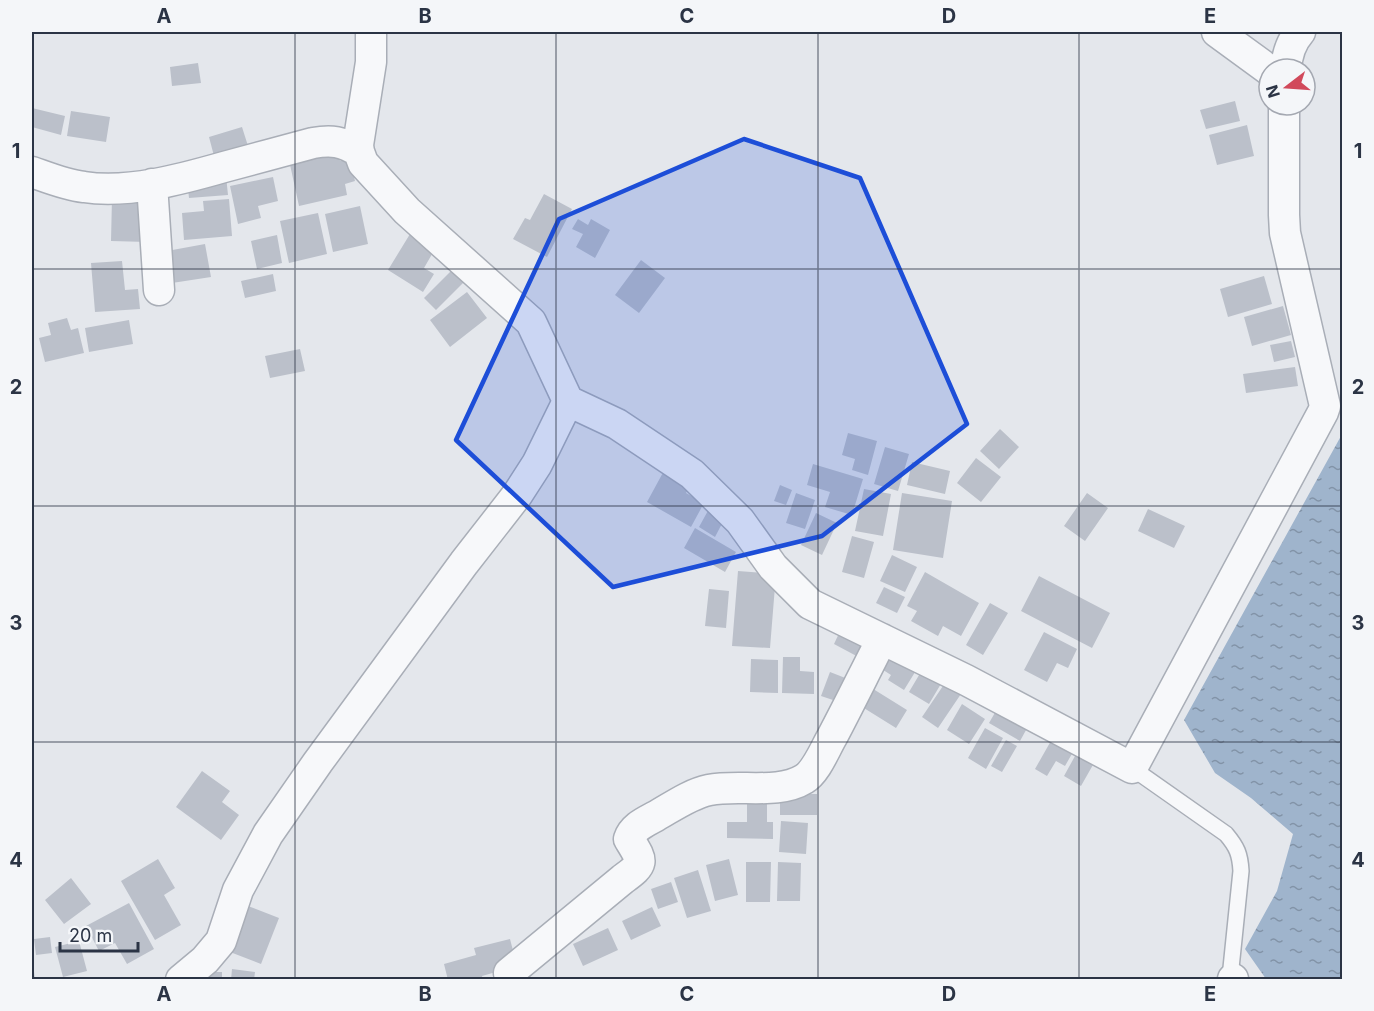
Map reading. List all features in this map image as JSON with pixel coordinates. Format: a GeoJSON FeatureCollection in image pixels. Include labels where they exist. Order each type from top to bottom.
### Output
{"type":"FeatureCollection","features":[{"type":"Feature","properties":{"kind":"street"},"geometry":{"type":"LineString","coordinates":[[371,32],[370,62],[358,145],[358,152],[363,163],[407,211],[531,322],[568,401],[618,424],[692,474],[740,521],[773,567],[810,604],[966,680],[1132,768],[1323,412],[1334,410],[1285,233],[1284,117]]}},
{"type":"Feature","properties":{"kind":"street"},"geometry":{"type":"LineString","coordinates":[[1217,32],[1257,61]]}},
{"type":"Feature","properties":{"kind":"street"},"geometry":{"type":"LineString","coordinates":[[1287,57],[1293,40],[1300,32]]}},
{"type":"Feature","properties":{"kind":"street"},"geometry":{"type":"LineString","coordinates":[[32,172],[64,184],[105,189],[152,184],[186,177],[326,140],[348,145],[358,152]]}},
{"type":"Feature","properties":{"kind":"street"},"geometry":{"type":"LineString","coordinates":[[152,184],[159,290]]}},
{"type":"Feature","properties":{"kind":"street"},"geometry":{"type":"LineString","coordinates":[[181,980],[205,960],[221,942],[238,890],[268,834],[464,562],[517,495],[537,464],[568,401]]}},
{"type":"Feature","properties":{"kind":"street"},"geometry":{"type":"LineString","coordinates":[[509,973],[638,868],[639,855],[629,839],[631,832],[639,825],[707,790],[726,787],[783,787],[806,779],[818,764],[882,639]]}},
{"type":"Feature","properties":{"kind":"lane"},"geometry":{"type":"LineString","coordinates":[[1132,768],[1226,834],[1235,845],[1240,858],[1241,871],[1231,968],[1233,980]]}},
{"type":"Feature","properties":{"kind":"highlighted area"},"geometry":{"type":"Polygon","coordinates":[[[744,139],[860,178],[967,424],[822,536],[613,587],[456,440],[559,219],[744,139]]]}},
{"type":"Feature","properties":{"kind":"water"},"geometry":{"type":"Polygon","coordinates":[[[1341,436],[1342,979],[1266,979],[1245,949],[1277,891],[1293,834],[1251,798],[1215,773],[1184,720],[1341,436]]]}},
{"type":"Feature","properties":{"kind":"building"},"geometry":{"type":"Polygon","coordinates":[[[198,63],[201,83],[172,86],[170,67],[198,63]]]}},
{"type":"Feature","properties":{"kind":"building"},"geometry":{"type":"Polygon","coordinates":[[[1235,101],[1240,121],[1206,129],[1200,110],[1235,101]]]}},
{"type":"Feature","properties":{"kind":"building"},"geometry":{"type":"Polygon","coordinates":[[[32,108],[65,116],[61,135],[32,127],[32,108]]]}},
{"type":"Feature","properties":{"kind":"building"},"geometry":{"type":"Polygon","coordinates":[[[71,111],[110,117],[106,142],[67,136],[71,111]]]}},
{"type":"Feature","properties":{"kind":"building"},"geometry":{"type":"Polygon","coordinates":[[[1247,125],[1254,156],[1217,165],[1209,135],[1247,125]]]}},
{"type":"Feature","properties":{"kind":"building"},"geometry":{"type":"Polygon","coordinates":[[[242,127],[248,146],[214,156],[209,137],[242,127]]]}},
{"type":"Feature","properties":{"kind":"building"},"geometry":{"type":"Polygon","coordinates":[[[337,150],[340,161],[350,159],[355,181],[345,184],[347,195],[299,206],[289,160],[337,150]]]}},
{"type":"Feature","properties":{"kind":"building"},"geometry":{"type":"Polygon","coordinates":[[[226,176],[228,195],[189,198],[187,179],[226,176]]]}},
{"type":"Feature","properties":{"kind":"building"},"geometry":{"type":"Polygon","coordinates":[[[273,177],[278,201],[258,206],[261,218],[238,224],[230,186],[273,177]]]}},
{"type":"Feature","properties":{"kind":"building"},"geometry":{"type":"Polygon","coordinates":[[[544,194],[572,209],[547,257],[513,239],[525,218],[530,220],[544,194]]]}},
{"type":"Feature","properties":{"kind":"building"},"geometry":{"type":"Polygon","coordinates":[[[112,198],[149,199],[148,242],[111,241],[112,198]]]}},
{"type":"Feature","properties":{"kind":"building"},"geometry":{"type":"Polygon","coordinates":[[[229,199],[232,236],[184,240],[182,213],[204,211],[203,201],[229,199]]]}},
{"type":"Feature","properties":{"kind":"building"},"geometry":{"type":"Polygon","coordinates":[[[360,206],[368,244],[333,252],[325,214],[360,206]]]}},
{"type":"Feature","properties":{"kind":"building"},"geometry":{"type":"Polygon","coordinates":[[[318,213],[327,254],[289,263],[280,221],[318,213]]]}},
{"type":"Feature","properties":{"kind":"building"},"geometry":{"type":"Polygon","coordinates":[[[578,219],[588,225],[591,219],[610,230],[595,258],[576,247],[583,234],[572,229],[578,219]]]}},
{"type":"Feature","properties":{"kind":"building"},"geometry":{"type":"Polygon","coordinates":[[[410,234],[435,249],[424,268],[434,274],[423,292],[388,270],[410,234]]]}},
{"type":"Feature","properties":{"kind":"building"},"geometry":{"type":"Polygon","coordinates":[[[277,235],[282,263],[257,269],[251,241],[277,235]]]}},
{"type":"Feature","properties":{"kind":"building"},"geometry":{"type":"Polygon","coordinates":[[[205,244],[211,277],[172,283],[167,251],[205,244]]]}},
{"type":"Feature","properties":{"kind":"building"},"geometry":{"type":"Polygon","coordinates":[[[641,260],[665,278],[639,313],[615,295],[641,260]]]}},
{"type":"Feature","properties":{"kind":"building"},"geometry":{"type":"Polygon","coordinates":[[[122,261],[125,290],[138,289],[140,309],[95,312],[91,263],[122,261]]]}},
{"type":"Feature","properties":{"kind":"building"},"geometry":{"type":"Polygon","coordinates":[[[454,268],[466,280],[436,310],[424,298],[454,268]]]}},
{"type":"Feature","properties":{"kind":"building"},"geometry":{"type":"Polygon","coordinates":[[[273,274],[276,291],[245,298],[241,281],[273,274]]]}},
{"type":"Feature","properties":{"kind":"building"},"geometry":{"type":"Polygon","coordinates":[[[1264,276],[1272,304],[1228,317],[1220,289],[1264,276]]]}},
{"type":"Feature","properties":{"kind":"building"},"geometry":{"type":"Polygon","coordinates":[[[467,292],[487,318],[450,347],[430,320],[467,292]]]}},
{"type":"Feature","properties":{"kind":"building"},"geometry":{"type":"Polygon","coordinates":[[[1283,306],[1291,335],[1252,346],[1244,317],[1283,306]]]}},
{"type":"Feature","properties":{"kind":"building"},"geometry":{"type":"Polygon","coordinates":[[[67,318],[71,330],[78,328],[84,353],[45,362],[39,338],[51,335],[48,323],[67,318]]]}},
{"type":"Feature","properties":{"kind":"building"},"geometry":{"type":"Polygon","coordinates":[[[129,320],[133,344],[89,352],[85,328],[129,320]]]}},
{"type":"Feature","properties":{"kind":"building"},"geometry":{"type":"Polygon","coordinates":[[[1291,341],[1295,357],[1274,362],[1270,345],[1291,341]]]}},
{"type":"Feature","properties":{"kind":"building"},"geometry":{"type":"Polygon","coordinates":[[[300,349],[305,371],[270,378],[265,356],[300,349]]]}},
{"type":"Feature","properties":{"kind":"building"},"geometry":{"type":"Polygon","coordinates":[[[1295,367],[1298,386],[1246,393],[1243,374],[1295,367]]]}},
{"type":"Feature","properties":{"kind":"building"},"geometry":{"type":"Polygon","coordinates":[[[1000,429],[1019,447],[999,469],[980,451],[1000,429]]]}},
{"type":"Feature","properties":{"kind":"building"},"geometry":{"type":"Polygon","coordinates":[[[848,433],[877,441],[868,475],[852,470],[855,459],[842,455],[848,433]]]}},
{"type":"Feature","properties":{"kind":"building"},"geometry":{"type":"Polygon","coordinates":[[[885,447],[909,454],[898,491],[874,484],[885,447]]]}},
{"type":"Feature","properties":{"kind":"building"},"geometry":{"type":"Polygon","coordinates":[[[976,458],[1001,477],[981,502],[957,483],[976,458]]]}},
{"type":"Feature","properties":{"kind":"building"},"geometry":{"type":"Polygon","coordinates":[[[912,462],[950,471],[945,494],[907,485],[912,462]]]}},
{"type":"Feature","properties":{"kind":"building"},"geometry":{"type":"Polygon","coordinates":[[[813,464],[863,479],[852,515],[825,507],[830,492],[807,485],[813,464]]]}},
{"type":"Feature","properties":{"kind":"building"},"geometry":{"type":"Polygon","coordinates":[[[666,467],[692,482],[686,493],[704,503],[691,527],[647,502],[666,467]]]}},
{"type":"Feature","properties":{"kind":"building"},"geometry":{"type":"Polygon","coordinates":[[[780,485],[792,490],[786,505],[774,501],[780,485]]]}},
{"type":"Feature","properties":{"kind":"building"},"geometry":{"type":"Polygon","coordinates":[[[864,489],[891,494],[883,536],[855,531],[864,489]]]}},
{"type":"Feature","properties":{"kind":"building"},"geometry":{"type":"Polygon","coordinates":[[[796,493],[815,500],[805,529],[786,523],[796,493]]]}},
{"type":"Feature","properties":{"kind":"building"},"geometry":{"type":"Polygon","coordinates":[[[902,493],[952,501],[943,558],[893,550],[902,493]]]}},
{"type":"Feature","properties":{"kind":"building"},"geometry":{"type":"Polygon","coordinates":[[[1087,493],[1108,508],[1085,541],[1064,526],[1087,493]]]}},
{"type":"Feature","properties":{"kind":"building"},"geometry":{"type":"Polygon","coordinates":[[[710,507],[726,516],[715,537],[699,527],[710,507]]]}},
{"type":"Feature","properties":{"kind":"building"},"geometry":{"type":"Polygon","coordinates":[[[1148,509],[1185,526],[1174,548],[1138,531],[1148,509]]]}},
{"type":"Feature","properties":{"kind":"building"},"geometry":{"type":"Polygon","coordinates":[[[816,513],[837,523],[822,555],[801,545],[816,513]]]}},
{"type":"Feature","properties":{"kind":"building"},"geometry":{"type":"Polygon","coordinates":[[[695,528],[736,552],[725,572],[684,548],[695,528]]]}},
{"type":"Feature","properties":{"kind":"building"},"geometry":{"type":"Polygon","coordinates":[[[852,536],[874,542],[864,578],[842,572],[852,536]]]}},
{"type":"Feature","properties":{"kind":"building"},"geometry":{"type":"Polygon","coordinates":[[[892,555],[917,567],[905,592],[880,581],[892,555]]]}},
{"type":"Feature","properties":{"kind":"building"},"geometry":{"type":"Polygon","coordinates":[[[738,571],[776,574],[770,648],[732,646],[738,571]]]}},
{"type":"Feature","properties":{"kind":"building"},"geometry":{"type":"Polygon","coordinates":[[[925,572],[979,603],[961,636],[943,626],[938,636],[911,621],[917,611],[907,606],[925,572]]]}},
{"type":"Feature","properties":{"kind":"building"},"geometry":{"type":"Polygon","coordinates":[[[1039,576],[1110,613],[1092,648],[1021,611],[1039,576]]]}},
{"type":"Feature","properties":{"kind":"building"},"geometry":{"type":"Polygon","coordinates":[[[884,587],[905,597],[897,613],[876,603],[884,587]]]}},
{"type":"Feature","properties":{"kind":"building"},"geometry":{"type":"Polygon","coordinates":[[[709,589],[729,591],[726,628],[705,626],[709,589]]]}},
{"type":"Feature","properties":{"kind":"building"},"geometry":{"type":"Polygon","coordinates":[[[990,603],[1008,613],[983,655],[966,645],[990,603]]]}},
{"type":"Feature","properties":{"kind":"building"},"geometry":{"type":"Polygon","coordinates":[[[843,625],[874,641],[864,660],[834,644],[843,625]]]}},
{"type":"Feature","properties":{"kind":"building"},"geometry":{"type":"Polygon","coordinates":[[[1044,632],[1077,649],[1068,668],[1057,663],[1047,682],[1024,670],[1044,632]]]}},
{"type":"Feature","properties":{"kind":"building"},"geometry":{"type":"Polygon","coordinates":[[[886,650],[920,664],[904,690],[888,680],[891,675],[877,666],[886,650]]]}},
{"type":"Feature","properties":{"kind":"building"},"geometry":{"type":"Polygon","coordinates":[[[783,657],[800,657],[800,671],[814,672],[814,694],[782,693],[783,657]]]}},
{"type":"Feature","properties":{"kind":"building"},"geometry":{"type":"Polygon","coordinates":[[[751,659],[778,660],[778,693],[750,692],[751,659]]]}},
{"type":"Feature","properties":{"kind":"building"},"geometry":{"type":"Polygon","coordinates":[[[925,665],[945,677],[929,704],[909,692],[925,665]]]}},
{"type":"Feature","properties":{"kind":"building"},"geometry":{"type":"Polygon","coordinates":[[[830,672],[853,681],[845,704],[821,696],[830,672]]]}},
{"type":"Feature","properties":{"kind":"building"},"geometry":{"type":"Polygon","coordinates":[[[949,677],[965,688],[938,728],[922,717],[949,677]]]}},
{"type":"Feature","properties":{"kind":"building"},"geometry":{"type":"Polygon","coordinates":[[[870,687],[907,710],[896,728],[859,705],[870,687]]]}},
{"type":"Feature","properties":{"kind":"building"},"geometry":{"type":"Polygon","coordinates":[[[962,704],[985,719],[969,744],[947,730],[962,704]]]}},
{"type":"Feature","properties":{"kind":"building"},"geometry":{"type":"Polygon","coordinates":[[[1000,704],[1031,721],[1020,741],[989,723],[1000,704]]]}},
{"type":"Feature","properties":{"kind":"building"},"geometry":{"type":"Polygon","coordinates":[[[985,728],[1003,738],[986,769],[968,758],[985,728]]]}},
{"type":"Feature","properties":{"kind":"building"},"geometry":{"type":"Polygon","coordinates":[[[1056,732],[1077,745],[1065,766],[1056,761],[1047,776],[1035,769],[1056,732]]]}},
{"type":"Feature","properties":{"kind":"building"},"geometry":{"type":"Polygon","coordinates":[[[1006,740],[1017,746],[1002,772],[991,766],[1006,740]]]}},
{"type":"Feature","properties":{"kind":"building"},"geometry":{"type":"Polygon","coordinates":[[[1080,747],[1098,756],[1081,786],[1064,776],[1080,747]]]}},
{"type":"Feature","properties":{"kind":"building"},"geometry":{"type":"Polygon","coordinates":[[[202,771],[230,791],[222,802],[239,815],[221,840],[176,807],[202,771]]]}},
{"type":"Feature","properties":{"kind":"building"},"geometry":{"type":"Polygon","coordinates":[[[780,794],[817,794],[817,815],[780,815],[780,794]]]}},
{"type":"Feature","properties":{"kind":"building"},"geometry":{"type":"Polygon","coordinates":[[[747,800],[767,800],[767,822],[773,822],[773,839],[727,838],[727,822],[747,822],[747,800]]]}},
{"type":"Feature","properties":{"kind":"building"},"geometry":{"type":"Polygon","coordinates":[[[781,821],[808,823],[806,854],[779,852],[781,821]]]}},
{"type":"Feature","properties":{"kind":"building"},"geometry":{"type":"Polygon","coordinates":[[[158,859],[175,888],[164,895],[181,925],[155,940],[121,881],[158,859]]]}},
{"type":"Feature","properties":{"kind":"building"},"geometry":{"type":"Polygon","coordinates":[[[729,859],[738,895],[715,901],[706,865],[729,859]]]}},
{"type":"Feature","properties":{"kind":"building"},"geometry":{"type":"Polygon","coordinates":[[[746,862],[771,862],[770,902],[746,902],[746,862]]]}},
{"type":"Feature","properties":{"kind":"building"},"geometry":{"type":"Polygon","coordinates":[[[778,862],[801,863],[800,901],[777,901],[778,862]]]}},
{"type":"Feature","properties":{"kind":"building"},"geometry":{"type":"Polygon","coordinates":[[[698,870],[711,911],[687,918],[674,878],[698,870]]]}},
{"type":"Feature","properties":{"kind":"building"},"geometry":{"type":"Polygon","coordinates":[[[71,878],[91,904],[64,924],[45,900],[71,878]]]}},
{"type":"Feature","properties":{"kind":"building"},"geometry":{"type":"Polygon","coordinates":[[[671,882],[678,902],[658,909],[651,889],[671,882]]]}},
{"type":"Feature","properties":{"kind":"building"},"geometry":{"type":"Polygon","coordinates":[[[129,903],[154,949],[127,964],[115,943],[99,951],[86,926],[129,903]]]}},
{"type":"Feature","properties":{"kind":"building"},"geometry":{"type":"Polygon","coordinates":[[[248,906],[279,918],[261,964],[230,952],[248,906]]]}},
{"type":"Feature","properties":{"kind":"building"},"geometry":{"type":"Polygon","coordinates":[[[652,907],[661,926],[631,940],[622,921],[652,907]]]}},
{"type":"Feature","properties":{"kind":"building"},"geometry":{"type":"Polygon","coordinates":[[[608,928],[618,950],[583,966],[573,944],[608,928]]]}},
{"type":"Feature","properties":{"kind":"building"},"geometry":{"type":"Polygon","coordinates":[[[50,937],[52,953],[36,955],[34,939],[50,937]]]}},
{"type":"Feature","properties":{"kind":"building"},"geometry":{"type":"Polygon","coordinates":[[[510,939],[517,966],[482,976],[483,980],[448,980],[444,964],[476,955],[474,948],[510,939]]]}},
{"type":"Feature","properties":{"kind":"building"},"geometry":{"type":"Polygon","coordinates":[[[79,941],[87,971],[63,977],[55,947],[79,941]]]}},
{"type":"Feature","properties":{"kind":"building"},"geometry":{"type":"Polygon","coordinates":[[[33,962],[35,980],[32,980],[33,962]]]}},
{"type":"Feature","properties":{"kind":"building"},"geometry":{"type":"Polygon","coordinates":[[[232,969],[255,972],[254,980],[231,980],[232,969]]]}},
{"type":"Feature","properties":{"kind":"building"},"geometry":{"type":"Polygon","coordinates":[[[199,972],[222,972],[222,980],[199,980],[199,972]]]}}]}
